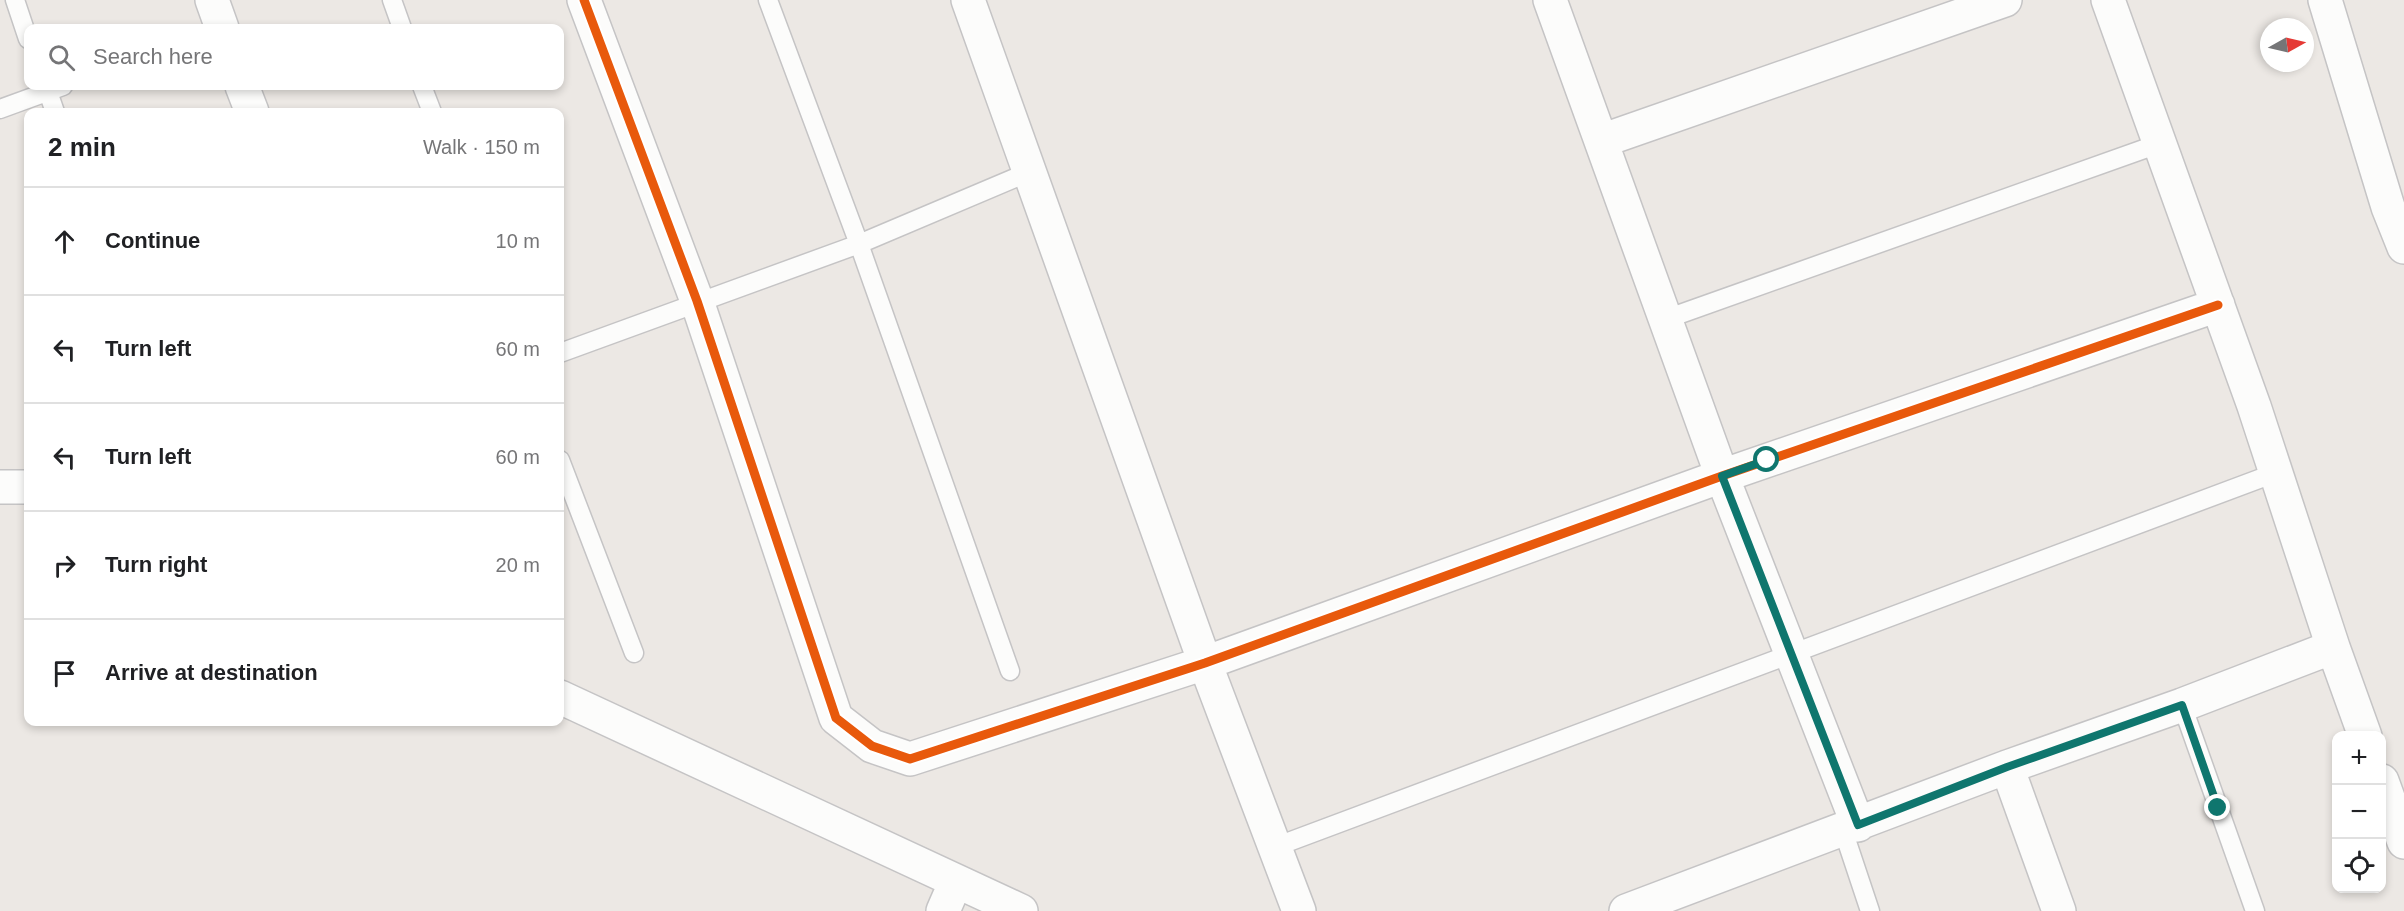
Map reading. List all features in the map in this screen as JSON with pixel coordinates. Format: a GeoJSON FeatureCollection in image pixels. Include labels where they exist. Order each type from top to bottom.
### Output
{"type":"FeatureCollection","features":[{"type":"Feature","properties":{"kind":"street"},"geometry":{"type":"LineString","coordinates":[[584,0],[697,301],[836,718],[872,746],[910,759],[1205,663],[1722,476],[2218,305]]}},
{"type":"Feature","properties":{"kind":"street"},"geometry":{"type":"LineString","coordinates":[[968,0],[1205,663],[1299,911]]}},
{"type":"Feature","properties":{"kind":"street"},"geometry":{"type":"LineString","coordinates":[[1550,0],[1722,476],[1791,653],[1850,828]]}},
{"type":"Feature","properties":{"kind":"street"},"geometry":{"type":"LineString","coordinates":[[1601,141],[2005,0]]}},
{"type":"Feature","properties":{"kind":"street"},"geometry":{"type":"LineString","coordinates":[[2108,0],[2218,305],[2364,731]]}},
{"type":"Feature","properties":{"kind":"street"},"geometry":{"type":"LineString","coordinates":[[2325,0],[2388,207],[2404,247]]}},
{"type":"Feature","properties":{"kind":"street"},"geometry":{"type":"LineString","coordinates":[[244,90],[251,108]]}},
{"type":"Feature","properties":{"kind":"street"},"geometry":{"type":"LineString","coordinates":[[0,487],[24,487]]}},
{"type":"Feature","properties":{"kind":"street"},"geometry":{"type":"LineString","coordinates":[[1626,911],[1676,902],[1850,828],[2007,767],[2182,705],[2333,647]]}},
{"type":"Feature","properties":{"kind":"street"},"geometry":{"type":"LineString","coordinates":[[564,699],[1021,911]]}},
{"type":"Feature","properties":{"kind":"street"},"geometry":{"type":"LineString","coordinates":[[2007,767],[2059,911]]}},
{"type":"Feature","properties":{"kind":"street"},"geometry":{"type":"LineString","coordinates":[[2383,785],[2404,843]]}},
{"type":"Feature","properties":{"kind":"street"},"geometry":{"type":"LineString","coordinates":[[943,911],[956,881]]}},
{"type":"Feature","properties":{"kind":"lane"},"geometry":{"type":"LineString","coordinates":[[15,0],[24,27]]}},
{"type":"Feature","properties":{"kind":"lane"},"geometry":{"type":"LineString","coordinates":[[392,0],[401,24]]}},
{"type":"Feature","properties":{"kind":"lane"},"geometry":{"type":"LineString","coordinates":[[768,0],[859,244],[1010,671]]}},
{"type":"Feature","properties":{"kind":"lane"},"geometry":{"type":"LineString","coordinates":[[0,109],[45,90]]}},
{"type":"Feature","properties":{"kind":"lane"},"geometry":{"type":"LineString","coordinates":[[52,90],[55,108]]}},
{"type":"Feature","properties":{"kind":"lane"},"geometry":{"type":"LineString","coordinates":[[424,90],[430,108]]}},
{"type":"Feature","properties":{"kind":"lane"},"geometry":{"type":"LineString","coordinates":[[1666,319],[2161,143]]}},
{"type":"Feature","properties":{"kind":"lane"},"geometry":{"type":"LineString","coordinates":[[564,351],[697,301],[859,244],[1029,171]]}},
{"type":"Feature","properties":{"kind":"lane"},"geometry":{"type":"LineString","coordinates":[[564,470],[634,653]]}},
{"type":"Feature","properties":{"kind":"lane"},"geometry":{"type":"LineString","coordinates":[[1275,847],[2275,473]]}},
{"type":"Feature","properties":{"kind":"lane"},"geometry":{"type":"LineString","coordinates":[[2182,705],[2255,911]]}},
{"type":"Feature","properties":{"kind":"lane"},"geometry":{"type":"LineString","coordinates":[[1850,828],[1870,911]]}},
{"type":"Feature","properties":{"kind":"cycle path"},"geometry":{"type":"LineString","coordinates":[[584,0],[697,301],[836,718],[872,746],[910,759],[1205,663],[1722,476],[2218,305]]}},
{"type":"Feature","properties":{"kind":"route"},"geometry":{"type":"LineString","coordinates":[[1767,460],[1722,476],[1858,825],[2007,767],[2182,705],[2218,808]]}}]}
